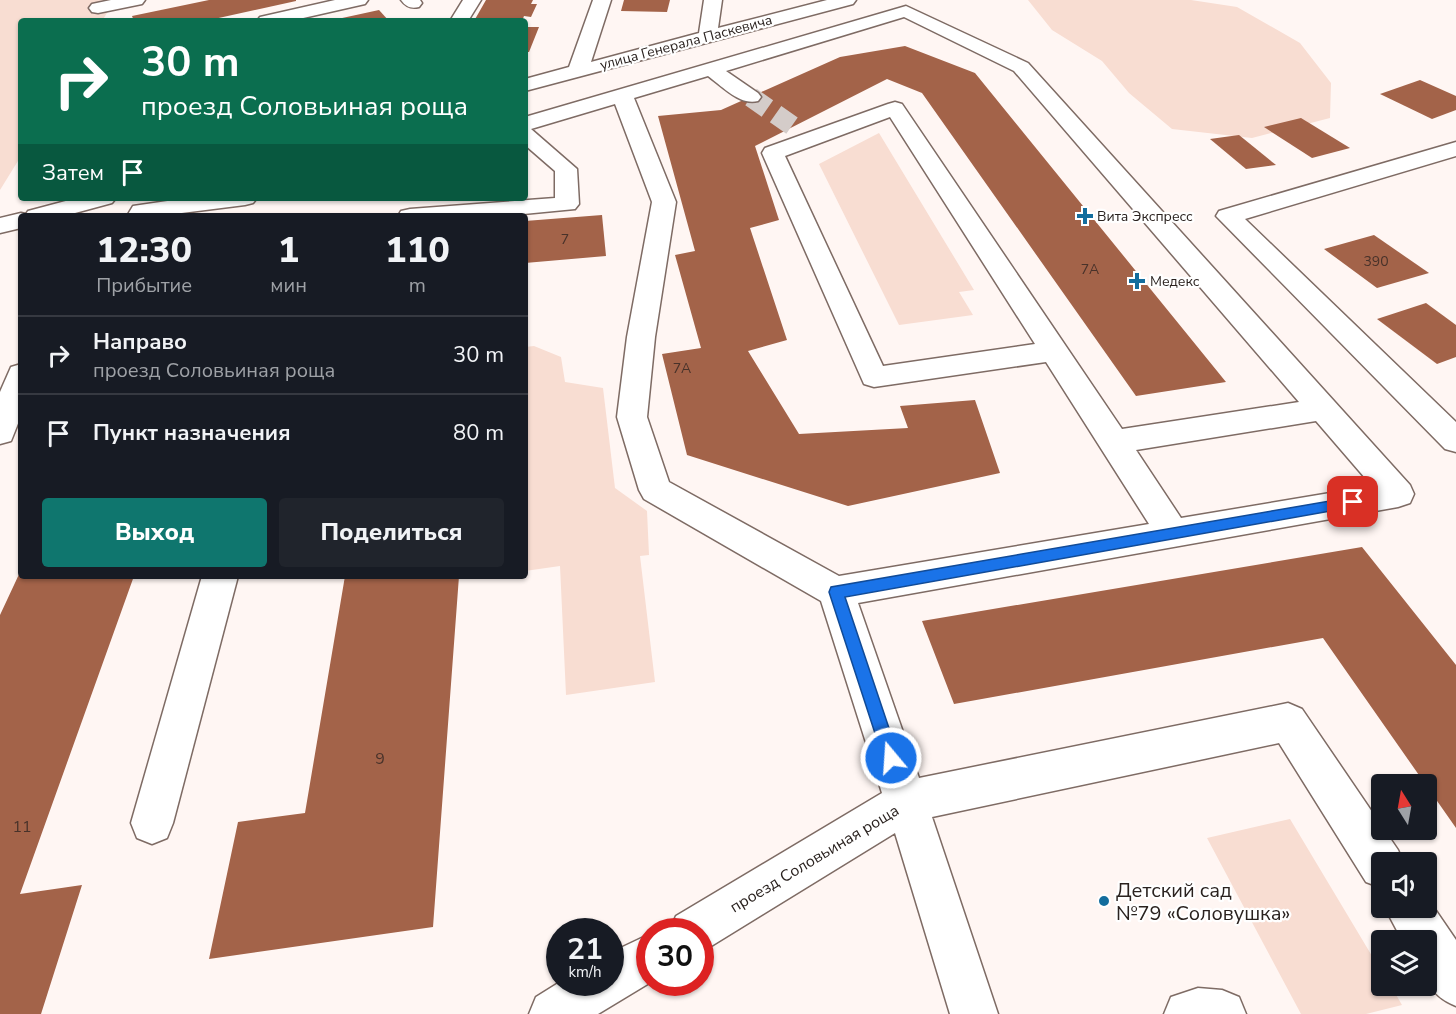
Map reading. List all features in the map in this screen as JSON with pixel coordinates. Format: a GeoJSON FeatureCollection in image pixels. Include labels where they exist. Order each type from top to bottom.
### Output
{"type":"FeatureCollection","features":[{"type":"Feature","properties":{"kind":"street"},"geometry":{"type":"LineString","coordinates":[[98,10],[136,0]]}},
{"type":"Feature","properties":{"kind":"street"},"geometry":{"type":"LineString","coordinates":[[279,18],[360,0]]}},
{"type":"Feature","properties":{"kind":"street"},"geometry":{"type":"LineString","coordinates":[[461,18],[472,0]]}},
{"type":"Feature","properties":{"kind":"street"},"geometry":{"type":"LineString","coordinates":[[578,70],[602,0]]}},
{"type":"Feature","properties":{"kind":"street"},"geometry":{"type":"LineString","coordinates":[[708,37],[713,0]]}},
{"type":"Feature","properties":{"kind":"street","name":"улица Генерала Паскевича"},"geometry":{"type":"LineString","coordinates":[[528,84],[708,37],[823,3],[847,0]]}},
{"type":"Feature","properties":{"kind":"street"},"geometry":{"type":"LineString","coordinates":[[528,123],[622,95],[711,69],[904,5],[1022,67],[1398,494],[836,592],[656,489],[632,417],[641,337],[664,202],[622,95]]}},
{"type":"Feature","properties":{"kind":"street"},"geometry":{"type":"LineString","coordinates":[[711,69],[751,97]]}},
{"type":"Feature","properties":{"kind":"street"},"geometry":{"type":"LineString","coordinates":[[1054,351],[874,377],[773,153],[802,133],[895,108],[1114,442],[1173,533]]}},
{"type":"Feature","properties":{"kind":"street"},"geometry":{"type":"LineString","coordinates":[[449,213],[567,204],[566,169],[528,137]]}},
{"type":"Feature","properties":{"kind":"street"},"geometry":{"type":"LineString","coordinates":[[1452,433],[1228,216],[1456,149]]}},
{"type":"Feature","properties":{"kind":"street"},"geometry":{"type":"LineString","coordinates":[[48,213],[92,201]]}},
{"type":"Feature","properties":{"kind":"street"},"geometry":{"type":"LineString","coordinates":[[141,213],[141,211],[222,201]]}},
{"type":"Feature","properties":{"kind":"street"},"geometry":{"type":"LineString","coordinates":[[0,226],[18,221]]}},
{"type":"Feature","properties":{"kind":"street"},"geometry":{"type":"LineString","coordinates":[[10,415],[18,385]]}},
{"type":"Feature","properties":{"kind":"street"},"geometry":{"type":"LineString","coordinates":[[1114,442],[1323,409]]}},
{"type":"Feature","properties":{"kind":"street"},"geometry":{"type":"LineString","coordinates":[[152,824],[219,579]]}},
{"type":"Feature","properties":{"kind":"street","name":"проезд Соловьиная роща"},"geometry":{"type":"LineString","coordinates":[[714,919],[906,802],[836,592]]}},
{"type":"Feature","properties":{"kind":"street"},"geometry":{"type":"LineString","coordinates":[[974,1014],[906,802],[1288,722],[1373,852]]}},
{"type":"Feature","properties":{"kind":"street"},"geometry":{"type":"LineString","coordinates":[[1415,918],[1456,981]]}},
{"type":"Feature","properties":{"kind":"street"},"geometry":{"type":"LineString","coordinates":[[553,1014],[583,996]]}},
{"type":"Feature","properties":{"kind":"street"},"geometry":{"type":"LineString","coordinates":[[1188,1014],[1198,1011],[1221,1014]]}},
{"type":"Feature","properties":{"kind":"shaded area"},"geometry":{"type":"Polygon","coordinates":[[[0,0],[115,0],[104,18],[18,18],[18,161],[0,190],[0,0]]]}},
{"type":"Feature","properties":{"kind":"shaded area"},"geometry":{"type":"Polygon","coordinates":[[[1028,0],[1191,0],[1237,7],[1300,43],[1331,83],[1330,118],[1252,138],[1172,129],[1129,93],[1102,61],[1052,30],[1028,0]]]}},
{"type":"Feature","properties":{"kind":"shaded area"},"geometry":{"type":"Polygon","coordinates":[[[879,133],[974,290],[959,292],[973,315],[899,325],[819,164],[879,133]]]}},
{"type":"Feature","properties":{"kind":"shaded area"},"geometry":{"type":"Polygon","coordinates":[[[534,346],[561,357],[565,382],[603,388],[615,488],[647,511],[649,555],[640,556],[655,682],[566,695],[560,566],[528,571],[528,347],[534,346]]]}},
{"type":"Feature","properties":{"kind":"shaded area"},"geometry":{"type":"Polygon","coordinates":[[[1290,819],[1371,954],[1371,996],[1397,996],[1402,1005],[1366,1014],[1301,1014],[1207,838],[1290,819]]]}},
{"type":"Feature","properties":{"kind":"building"},"geometry":{"type":"Polygon","coordinates":[[[209,0],[296,0],[219,18],[133,18],[132,16],[209,0]]]}},
{"type":"Feature","properties":{"kind":"building"},"geometry":{"type":"Polygon","coordinates":[[[486,0],[533,0],[531,4],[537,4],[531,17],[476,18],[486,0]]]}},
{"type":"Feature","properties":{"kind":"building"},"geometry":{"type":"Polygon","coordinates":[[[624,0],[670,0],[667,12],[621,11],[624,0]]]}},
{"type":"Feature","properties":{"kind":"building"},"geometry":{"type":"Polygon","coordinates":[[[379,10],[386,18],[342,18],[379,10]]]}},
{"type":"Feature","properties":{"kind":"building"},"geometry":{"type":"Polygon","coordinates":[[[528,27],[539,27],[529,52],[528,27]]]}},
{"type":"Feature","properties":{"kind":"building"},"geometry":{"type":"Polygon","coordinates":[[[905,46],[975,73],[1226,382],[1136,396],[922,93],[887,79],[755,146],[779,220],[750,228],[787,340],[748,351],[799,434],[908,428],[900,406],[975,400],[1000,473],[848,506],[687,455],[662,354],[701,348],[675,255],[695,251],[658,116],[721,110],[840,57],[905,46]]]}},
{"type":"Feature","properties":{"kind":"building"},"geometry":{"type":"Polygon","coordinates":[[[1420,80],[1456,96],[1456,110],[1432,119],[1380,94],[1420,80]]]}},
{"type":"Feature","properties":{"kind":"building"},"geometry":{"type":"Polygon","coordinates":[[[1301,118],[1350,148],[1312,158],[1264,127],[1301,118]]]}},
{"type":"Feature","properties":{"kind":"building"},"geometry":{"type":"Polygon","coordinates":[[[1239,135],[1276,165],[1246,169],[1210,139],[1239,135]]]}},
{"type":"Feature","properties":{"kind":"building"},"geometry":{"type":"Polygon","coordinates":[[[602,215],[606,256],[528,263],[528,221],[602,215]]]}},
{"type":"Feature","properties":{"kind":"building"},"geometry":{"type":"Polygon","coordinates":[[[1374,235],[1429,273],[1377,288],[1324,249],[1374,235]]]}},
{"type":"Feature","properties":{"kind":"building"},"geometry":{"type":"Polygon","coordinates":[[[1426,303],[1456,325],[1456,357],[1437,364],[1377,319],[1426,303]]]}},
{"type":"Feature","properties":{"kind":"building"},"geometry":{"type":"Polygon","coordinates":[[[1362,547],[1456,665],[1456,828],[1437,801],[1437,774],[1418,774],[1323,638],[954,704],[922,621],[1362,547]]]}},
{"type":"Feature","properties":{"kind":"building"},"geometry":{"type":"Polygon","coordinates":[[[18,576],[18,579],[133,579],[20,894],[82,885],[41,1014],[0,1014],[0,615],[18,576]]]}},
{"type":"Feature","properties":{"kind":"building"},"geometry":{"type":"Polygon","coordinates":[[[344,579],[459,579],[433,927],[209,959],[238,822],[305,813],[344,579]]]}},
{"type":"Feature","properties":{"kind":"tunnel"},"geometry":{"type":"LineString","coordinates":[[751,97],[794,127]]}},
{"type":"Feature","properties":{"kind":"place","name":"Вита Экспресс"},"geometry":{"type":"Point","coordinates":[1085,216]}},
{"type":"Feature","properties":{"kind":"place","name":"Медекс"},"geometry":{"type":"Point","coordinates":[1137,281]}},
{"type":"Feature","properties":{"kind":"place","name":"Детский сад №79 «Соловушка»"},"geometry":{"type":"Point","coordinates":[1104,901]}},
{"type":"Feature","properties":{"kind":"route"},"geometry":{"type":"LineString","coordinates":[[891,758],[836,592],[1353,502]]}}]}
